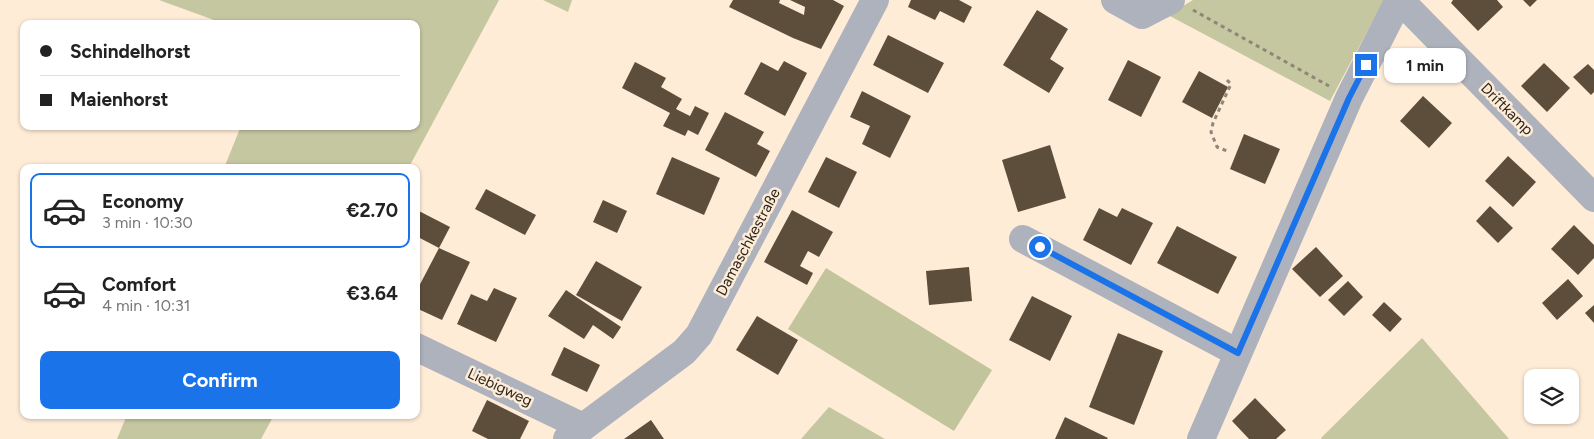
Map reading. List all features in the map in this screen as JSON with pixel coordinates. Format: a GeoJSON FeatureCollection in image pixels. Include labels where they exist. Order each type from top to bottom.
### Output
{"type":"FeatureCollection","features":[{"type":"Feature","properties":{"kind":"street","name":"Damaschkestraße"},"geometry":{"type":"LineString","coordinates":[[575,433],[684,352],[699,335],[875,0]]}},
{"type":"Feature","properties":{"kind":"street"},"geometry":{"type":"LineString","coordinates":[[1115,0],[1142,15],[1178,2]]}},
{"type":"Feature","properties":{"kind":"street"},"geometry":{"type":"LineString","coordinates":[[1201,439],[1349,98],[1399,0]]}},
{"type":"Feature","properties":{"kind":"street","name":"Driftkamp"},"geometry":{"type":"LineString","coordinates":[[1399,0],[1594,198]]}},
{"type":"Feature","properties":{"kind":"street"},"geometry":{"type":"LineString","coordinates":[[1023,239],[1238,353]]}},
{"type":"Feature","properties":{"kind":"street","name":"Liebigweg"},"geometry":{"type":"LineString","coordinates":[[420,349],[575,433]]}},
{"type":"Feature","properties":{"kind":"path"},"geometry":{"type":"LineString","coordinates":[[1178,2],[1349,98]]}},
{"type":"Feature","properties":{"kind":"path"},"geometry":{"type":"LineString","coordinates":[[1227,80],[1231,84],[1213,123],[1211,132],[1217,146],[1228,151]]}},
{"type":"Feature","properties":{"kind":"green space"},"geometry":{"type":"Polygon","coordinates":[[[159,0],[499,0],[411,164],[226,164],[239,130],[420,130],[420,20],[214,20],[159,0]]]}},
{"type":"Feature","properties":{"kind":"green space"},"geometry":{"type":"Polygon","coordinates":[[[543,0],[572,0],[568,12],[543,0]]]}},
{"type":"Feature","properties":{"kind":"green space"},"geometry":{"type":"Polygon","coordinates":[[[1193,0],[1384,0],[1330,101],[1168,15],[1193,0]]]}},
{"type":"Feature","properties":{"kind":"green space"},"geometry":{"type":"Polygon","coordinates":[[[826,268],[992,370],[954,431],[788,329],[826,268]]]}},
{"type":"Feature","properties":{"kind":"green space"},"geometry":{"type":"Polygon","coordinates":[[[1422,338],[1509,439],[1321,438],[1422,338]]]}},
{"type":"Feature","properties":{"kind":"green space"},"geometry":{"type":"Polygon","coordinates":[[[829,407],[885,439],[801,439],[829,407]]]}},
{"type":"Feature","properties":{"kind":"green space"},"geometry":{"type":"Polygon","coordinates":[[[125,419],[272,419],[261,439],[117,439],[125,419]]]}},
{"type":"Feature","properties":{"kind":"building"},"geometry":{"type":"Polygon","coordinates":[[[733,0],[780,0],[779,3],[804,15],[805,7],[790,0],[833,0],[844,6],[821,49],[793,38],[729,7],[733,0]]]}},
{"type":"Feature","properties":{"kind":"building"},"geometry":{"type":"Polygon","coordinates":[[[911,0],[959,0],[972,7],[964,23],[940,11],[935,20],[908,7],[911,0]]]}},
{"type":"Feature","properties":{"kind":"building"},"geometry":{"type":"Polygon","coordinates":[[[1453,0],[1497,0],[1503,7],[1478,31],[1451,3],[1453,0]]]}},
{"type":"Feature","properties":{"kind":"building"},"geometry":{"type":"Polygon","coordinates":[[[1523,0],[1537,0],[1530,7],[1523,0]]]}},
{"type":"Feature","properties":{"kind":"building"},"geometry":{"type":"Polygon","coordinates":[[[1037,10],[1068,29],[1050,59],[1064,68],[1049,93],[1003,65],[1037,10]]]}},
{"type":"Feature","properties":{"kind":"building"},"geometry":{"type":"Polygon","coordinates":[[[888,35],[944,63],[928,93],[873,65],[888,35]]]}},
{"type":"Feature","properties":{"kind":"building"},"geometry":{"type":"Polygon","coordinates":[[[1128,60],[1161,77],[1141,117],[1108,100],[1128,60]]]}},
{"type":"Feature","properties":{"kind":"building"},"geometry":{"type":"Polygon","coordinates":[[[784,61],[807,73],[785,116],[744,94],[761,62],[778,71],[784,61]]]}},
{"type":"Feature","properties":{"kind":"building"},"geometry":{"type":"Polygon","coordinates":[[[635,62],[666,78],[661,87],[682,99],[676,109],[690,116],[695,106],[709,113],[698,135],[688,130],[685,136],[663,126],[670,113],[622,88],[635,62]]]}},
{"type":"Feature","properties":{"kind":"building"},"geometry":{"type":"Polygon","coordinates":[[[1544,63],[1570,88],[1547,112],[1521,86],[1544,63]]]}},
{"type":"Feature","properties":{"kind":"building"},"geometry":{"type":"Polygon","coordinates":[[[1588,64],[1594,70],[1594,92],[1591,95],[1573,77],[1588,64]]]}},
{"type":"Feature","properties":{"kind":"building"},"geometry":{"type":"Polygon","coordinates":[[[1199,71],[1228,87],[1212,118],[1182,102],[1199,71]]]}},
{"type":"Feature","properties":{"kind":"building"},"geometry":{"type":"Polygon","coordinates":[[[862,91],[911,116],[890,158],[862,144],[870,126],[850,117],[862,91]]]}},
{"type":"Feature","properties":{"kind":"building"},"geometry":{"type":"Polygon","coordinates":[[[1423,96],[1452,123],[1429,148],[1400,121],[1423,96]]]}},
{"type":"Feature","properties":{"kind":"building"},"geometry":{"type":"Polygon","coordinates":[[[725,112],[764,132],[757,144],[770,151],[756,177],[705,150],[725,112]]]}},
{"type":"Feature","properties":{"kind":"building"},"geometry":{"type":"Polygon","coordinates":[[[1244,134],[1280,149],[1265,184],[1230,169],[1244,134]]]}},
{"type":"Feature","properties":{"kind":"building"},"geometry":{"type":"Polygon","coordinates":[[[1050,145],[1066,198],[1018,212],[1002,160],[1050,145]]]}},
{"type":"Feature","properties":{"kind":"building"},"geometry":{"type":"Polygon","coordinates":[[[1508,156],[1536,182],[1513,207],[1485,181],[1508,156]]]}},
{"type":"Feature","properties":{"kind":"building"},"geometry":{"type":"Polygon","coordinates":[[[672,157],[720,178],[704,215],[656,194],[672,157]]]}},
{"type":"Feature","properties":{"kind":"building"},"geometry":{"type":"Polygon","coordinates":[[[826,157],[857,172],[839,208],[808,192],[826,157]]]}},
{"type":"Feature","properties":{"kind":"building"},"geometry":{"type":"Polygon","coordinates":[[[486,189],[536,215],[525,235],[475,209],[486,189]]]}},
{"type":"Feature","properties":{"kind":"building"},"geometry":{"type":"Polygon","coordinates":[[[603,200],[627,211],[617,233],[593,222],[603,200]]]}},
{"type":"Feature","properties":{"kind":"building"},"geometry":{"type":"Polygon","coordinates":[[[1490,206],[1513,228],[1498,243],[1476,221],[1490,206]]]}},
{"type":"Feature","properties":{"kind":"building"},"geometry":{"type":"Polygon","coordinates":[[[1099,208],[1117,217],[1122,208],[1153,223],[1131,265],[1083,240],[1099,208]]]}},
{"type":"Feature","properties":{"kind":"building"},"geometry":{"type":"Polygon","coordinates":[[[792,210],[833,232],[819,257],[808,251],[800,266],[813,273],[807,285],[764,262],[792,210]]]}},
{"type":"Feature","properties":{"kind":"building"},"geometry":{"type":"Polygon","coordinates":[[[420,212],[450,227],[439,248],[420,238],[420,212]]]}},
{"type":"Feature","properties":{"kind":"building"},"geometry":{"type":"Polygon","coordinates":[[[1574,225],[1594,245],[1594,258],[1578,275],[1551,249],[1574,225]]]}},
{"type":"Feature","properties":{"kind":"building"},"geometry":{"type":"Polygon","coordinates":[[[1177,226],[1237,257],[1218,294],[1157,263],[1177,226]]]}},
{"type":"Feature","properties":{"kind":"building"},"geometry":{"type":"Polygon","coordinates":[[[1316,247],[1343,276],[1320,297],[1292,269],[1316,247]]]}},
{"type":"Feature","properties":{"kind":"building"},"geometry":{"type":"Polygon","coordinates":[[[439,248],[470,262],[442,320],[420,310],[420,284],[439,248]]]}},
{"type":"Feature","properties":{"kind":"building"},"geometry":{"type":"Polygon","coordinates":[[[596,261],[642,287],[622,321],[576,295],[596,261]]]}},
{"type":"Feature","properties":{"kind":"building"},"geometry":{"type":"Polygon","coordinates":[[[969,267],[972,301],[929,305],[926,271],[969,267]]]}},
{"type":"Feature","properties":{"kind":"building"},"geometry":{"type":"Polygon","coordinates":[[[1568,279],[1583,296],[1557,320],[1542,303],[1568,279]]]}},
{"type":"Feature","properties":{"kind":"building"},"geometry":{"type":"Polygon","coordinates":[[[1348,281],[1363,297],[1344,316],[1328,300],[1348,281]]]}},
{"type":"Feature","properties":{"kind":"building"},"geometry":{"type":"Polygon","coordinates":[[[494,288],[517,298],[496,342],[457,324],[471,294],[487,301],[494,288]]]}},
{"type":"Feature","properties":{"kind":"building"},"geometry":{"type":"Polygon","coordinates":[[[566,290],[621,327],[613,339],[593,325],[584,339],[548,316],[566,290]]]}},
{"type":"Feature","properties":{"kind":"building"},"geometry":{"type":"Polygon","coordinates":[[[1032,296],[1072,316],[1050,361],[1009,340],[1032,296]]]}},
{"type":"Feature","properties":{"kind":"building"},"geometry":{"type":"Polygon","coordinates":[[[1384,302],[1402,319],[1390,332],[1372,315],[1384,302]]]}},
{"type":"Feature","properties":{"kind":"building"},"geometry":{"type":"Polygon","coordinates":[[[1594,305],[1594,323],[1585,313],[1594,305]]]}},
{"type":"Feature","properties":{"kind":"building"},"geometry":{"type":"Polygon","coordinates":[[[757,316],[798,340],[778,375],[736,350],[757,316]]]}},
{"type":"Feature","properties":{"kind":"building"},"geometry":{"type":"Polygon","coordinates":[[[1118,333],[1163,351],[1134,425],[1089,407],[1118,333]]]}},
{"type":"Feature","properties":{"kind":"building"},"geometry":{"type":"Polygon","coordinates":[[[564,347],[600,365],[587,392],[551,375],[564,347]]]}},
{"type":"Feature","properties":{"kind":"building"},"geometry":{"type":"Polygon","coordinates":[[[1255,398],[1286,430],[1276,439],[1249,439],[1232,421],[1255,398]]]}},
{"type":"Feature","properties":{"kind":"building"},"geometry":{"type":"Polygon","coordinates":[[[487,400],[529,421],[520,439],[488,439],[472,431],[487,400]]]}},
{"type":"Feature","properties":{"kind":"building"},"geometry":{"type":"Polygon","coordinates":[[[1065,417],[1108,438],[1055,439],[1065,417]]]}},
{"type":"Feature","properties":{"kind":"building"},"geometry":{"type":"Polygon","coordinates":[[[651,420],[664,439],[624,439],[651,420]]]}},
{"type":"Feature","properties":{"kind":"route"},"geometry":{"type":"LineString","coordinates":[[1040,247],[1238,353],[1349,98],[1366,65]]}}]}
